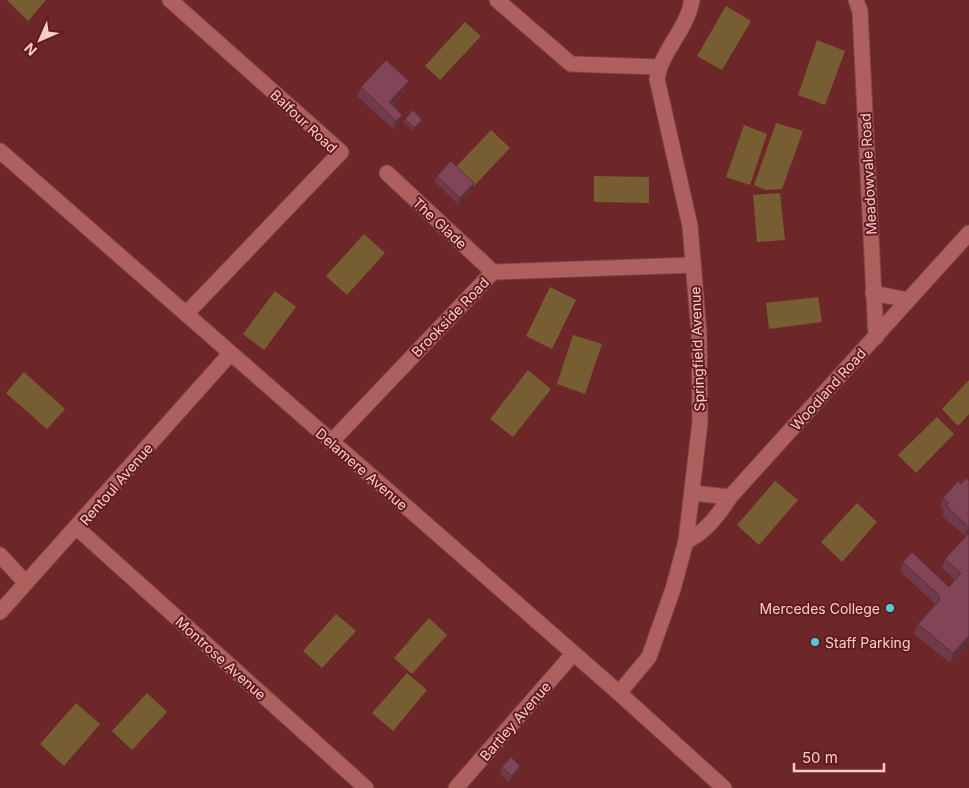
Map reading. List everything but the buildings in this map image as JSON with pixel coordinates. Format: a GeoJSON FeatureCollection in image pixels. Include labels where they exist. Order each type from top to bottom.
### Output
{"type":"FeatureCollection","features":[{"type":"Feature","properties":{"kind":"street","name":"Balfour Road"},"geometry":{"type":"LineString","coordinates":[[170,0],[341,152],[186,314]]}},
{"type":"Feature","properties":{"kind":"street"},"geometry":{"type":"LineString","coordinates":[[497,0],[571,64],[659,67],[678,36],[690,10],[692,0]]}},
{"type":"Feature","properties":{"kind":"street","name":"Meadowvale Road"},"geometry":{"type":"LineString","coordinates":[[858,6],[876,337]]}},
{"type":"Feature","properties":{"kind":"street","name":"Springfield Avenue"},"geometry":{"type":"LineString","coordinates":[[619,693],[649,657],[663,620],[686,541],[698,449],[701,394],[699,333],[690,226],[660,96],[657,78],[659,67]]}},
{"type":"Feature","properties":{"kind":"street","name":"Delamere Avenue"},"geometry":{"type":"LineString","coordinates":[[0,151],[619,693],[724,788]]}},
{"type":"Feature","properties":{"kind":"street","name":"The Glade"},"geometry":{"type":"LineString","coordinates":[[387,173],[493,272]]}},
{"type":"Feature","properties":{"kind":"street","name":"Woodland Road"},"geometry":{"type":"LineString","coordinates":[[686,541],[700,532],[722,510],[730,497],[969,233]]}},
{"type":"Feature","properties":{"kind":"street","name":"Brookside Road"},"geometry":{"type":"LineString","coordinates":[[331,442],[493,272],[693,265]]}},
{"type":"Feature","properties":{"kind":"street"},"geometry":{"type":"LineString","coordinates":[[873,293],[908,300]]}},
{"type":"Feature","properties":{"kind":"street","name":"Rentoul Avenue"},"geometry":{"type":"LineString","coordinates":[[0,612],[77,528],[230,354]]}},
{"type":"Feature","properties":{"kind":"street"},"geometry":{"type":"LineString","coordinates":[[692,493],[730,497]]}},
{"type":"Feature","properties":{"kind":"street","name":"Montrose Avenue"},"geometry":{"type":"LineString","coordinates":[[77,528],[366,788]]}},
{"type":"Feature","properties":{"kind":"street"},"geometry":{"type":"LineString","coordinates":[[0,554],[26,584]]}},
{"type":"Feature","properties":{"kind":"street","name":"Bartley Avenue"},"geometry":{"type":"LineString","coordinates":[[456,788],[573,654]]}},
{"type":"Feature","properties":{"kind":"shaded area"},"geometry":{"type":"Polygon","coordinates":[[[7,0],[46,0],[28,21],[7,0]]]}},
{"type":"Feature","properties":{"kind":"shaded area"},"geometry":{"type":"Polygon","coordinates":[[[726,6],[751,21],[722,70],[697,56],[726,6]]]}},
{"type":"Feature","properties":{"kind":"shaded area"},"geometry":{"type":"Polygon","coordinates":[[[465,22],[481,36],[440,80],[425,66],[465,22]]]}},
{"type":"Feature","properties":{"kind":"shaded area"},"geometry":{"type":"Polygon","coordinates":[[[817,40],[845,51],[825,105],[798,95],[817,40]]]}},
{"type":"Feature","properties":{"kind":"shaded area"},"geometry":{"type":"Polygon","coordinates":[[[776,123],[803,131],[782,189],[766,190],[754,185],[776,123]]]}},
{"type":"Feature","properties":{"kind":"shaded area"},"geometry":{"type":"Polygon","coordinates":[[[744,125],[767,134],[750,185],[726,177],[744,125]]]}},
{"type":"Feature","properties":{"kind":"shaded area"},"geometry":{"type":"Polygon","coordinates":[[[491,130],[510,148],[473,187],[454,169],[491,130]]]}},
{"type":"Feature","properties":{"kind":"shaded area"},"geometry":{"type":"Polygon","coordinates":[[[594,176],[649,177],[649,203],[594,202],[594,176]]]}},
{"type":"Feature","properties":{"kind":"shaded area"},"geometry":{"type":"Polygon","coordinates":[[[780,193],[785,240],[757,242],[753,195],[780,193]]]}},
{"type":"Feature","properties":{"kind":"shaded area"},"geometry":{"type":"Polygon","coordinates":[[[364,234],[385,253],[347,295],[326,276],[364,234]]]}},
{"type":"Feature","properties":{"kind":"shaded area"},"geometry":{"type":"Polygon","coordinates":[[[550,287],[576,300],[552,349],[526,336],[550,287]]]}},
{"type":"Feature","properties":{"kind":"shaded area"},"geometry":{"type":"Polygon","coordinates":[[[275,291],[296,307],[264,350],[243,334],[275,291]]]}},
{"type":"Feature","properties":{"kind":"shaded area"},"geometry":{"type":"Polygon","coordinates":[[[818,297],[822,322],[769,329],[766,303],[818,297]]]}},
{"type":"Feature","properties":{"kind":"shaded area"},"geometry":{"type":"Polygon","coordinates":[[[573,335],[602,344],[585,394],[557,384],[573,335]]]}},
{"type":"Feature","properties":{"kind":"shaded area"},"geometry":{"type":"Polygon","coordinates":[[[528,370],[551,389],[513,437],[490,419],[528,370]]]}},
{"type":"Feature","properties":{"kind":"shaded area"},"geometry":{"type":"Polygon","coordinates":[[[24,372],[65,409],[47,429],[6,393],[24,372]]]}},
{"type":"Feature","properties":{"kind":"shaded area"},"geometry":{"type":"Polygon","coordinates":[[[969,380],[969,414],[958,426],[942,409],[969,380]]]}},
{"type":"Feature","properties":{"kind":"shaded area"},"geometry":{"type":"Polygon","coordinates":[[[937,417],[954,434],[916,473],[898,455],[937,417]]]}},
{"type":"Feature","properties":{"kind":"shaded area"},"geometry":{"type":"Polygon","coordinates":[[[775,481],[798,500],[759,545],[737,525],[775,481]]]}},
{"type":"Feature","properties":{"kind":"shaded area"},"geometry":{"type":"Polygon","coordinates":[[[857,503],[877,522],[842,562],[821,542],[857,503]]]}},
{"type":"Feature","properties":{"kind":"shaded area"},"geometry":{"type":"Polygon","coordinates":[[[336,614],[356,631],[322,668],[303,651],[336,614]]]}},
{"type":"Feature","properties":{"kind":"shaded area"},"geometry":{"type":"Polygon","coordinates":[[[429,618],[447,635],[412,674],[394,658],[429,618]]]}},
{"type":"Feature","properties":{"kind":"shaded area"},"geometry":{"type":"Polygon","coordinates":[[[407,673],[427,690],[393,731],[372,713],[407,673]]]}},
{"type":"Feature","properties":{"kind":"shaded area"},"geometry":{"type":"Polygon","coordinates":[[[147,693],[167,712],[132,750],[112,731],[147,693]]]}},
{"type":"Feature","properties":{"kind":"shaded area"},"geometry":{"type":"Polygon","coordinates":[[[76,703],[100,724],[64,766],[40,744],[76,703]]]}},
{"type":"Feature","properties":{"kind":"place","name":"Mercedes College"},"geometry":{"type":"Point","coordinates":[890,608]}},
{"type":"Feature","properties":{"kind":"place","name":"Staff Parking"},"geometry":{"type":"Point","coordinates":[815,642]}}]}
